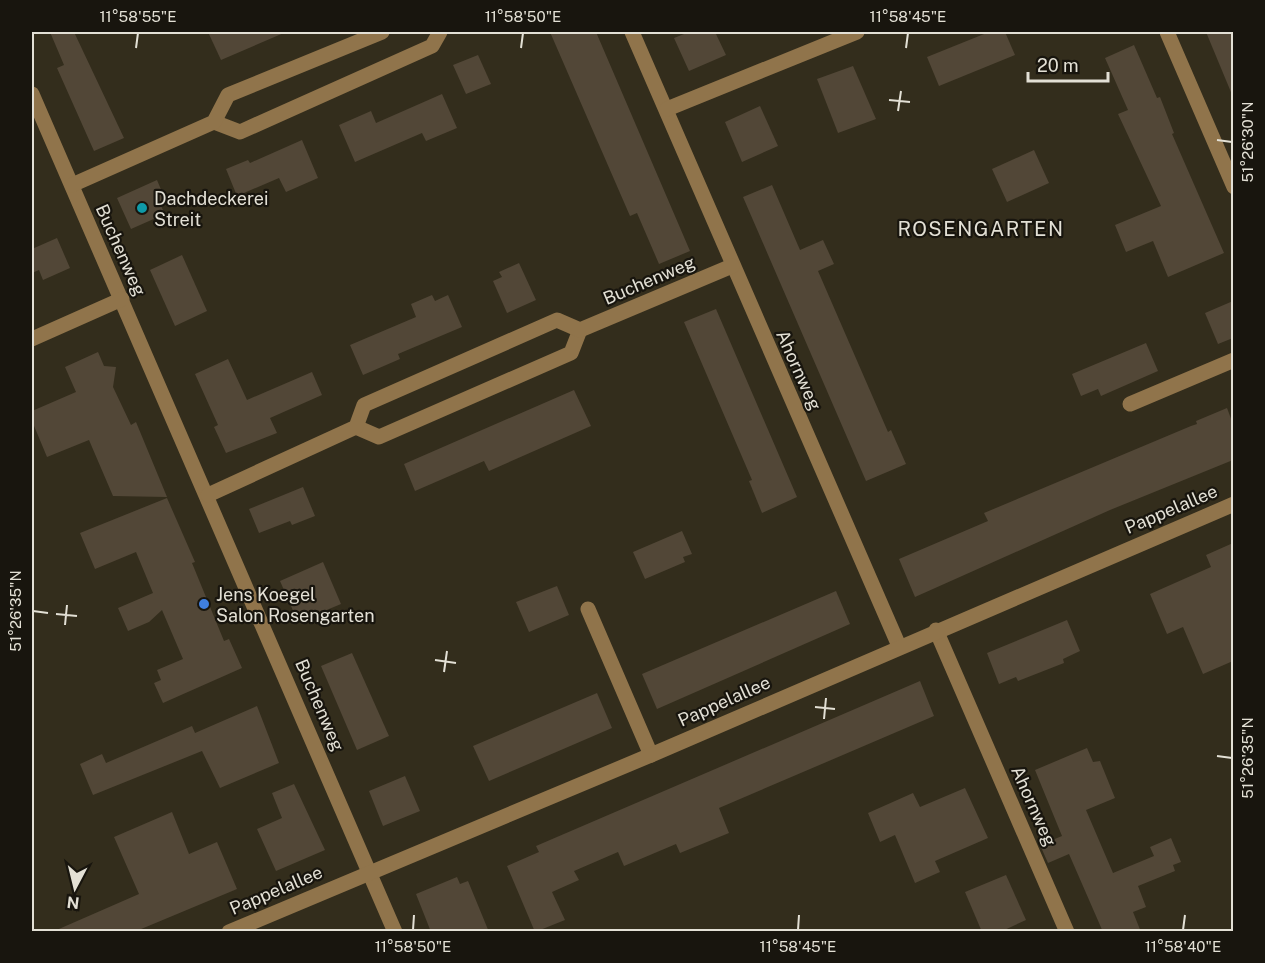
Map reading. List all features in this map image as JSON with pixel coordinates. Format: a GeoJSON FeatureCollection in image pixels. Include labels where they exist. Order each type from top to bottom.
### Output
{"type":"FeatureCollection","features":[{"type":"Feature","properties":{"kind":"street"},"geometry":{"type":"LineString","coordinates":[[72,185],[214,122],[228,96],[382,32]]}},
{"type":"Feature","properties":{"kind":"street"},"geometry":{"type":"LineString","coordinates":[[214,122],[240,132],[432,46],[440,32]]}},
{"type":"Feature","properties":{"kind":"street","name":"Ahornweg"},"geometry":{"type":"LineString","coordinates":[[632,32],[899,646]]}},
{"type":"Feature","properties":{"kind":"street"},"geometry":{"type":"LineString","coordinates":[[667,109],[857,32]]}},
{"type":"Feature","properties":{"kind":"street"},"geometry":{"type":"LineString","coordinates":[[1167,32],[1233,187]]}},
{"type":"Feature","properties":{"kind":"street","name":"Buchenweg"},"geometry":{"type":"LineString","coordinates":[[32,94],[208,495],[395,932]]}},
{"type":"Feature","properties":{"kind":"street","name":"Buchenweg"},"geometry":{"type":"LineString","coordinates":[[580,330],[732,266]]}},
{"type":"Feature","properties":{"kind":"street"},"geometry":{"type":"LineString","coordinates":[[32,339],[122,298]]}},
{"type":"Feature","properties":{"kind":"street"},"geometry":{"type":"LineString","coordinates":[[208,495],[356,427],[364,405],[557,320],[580,330],[571,353],[379,437],[356,427]]}},
{"type":"Feature","properties":{"kind":"street"},"geometry":{"type":"LineString","coordinates":[[1130,404],[1233,360]]}},
{"type":"Feature","properties":{"kind":"street","name":"Pappelallee"},"geometry":{"type":"LineString","coordinates":[[229,932],[651,755],[936,630],[1233,504]]}},
{"type":"Feature","properties":{"kind":"street"},"geometry":{"type":"LineString","coordinates":[[588,609],[651,755]]}},
{"type":"Feature","properties":{"kind":"street","name":"Ahornweg"},"geometry":{"type":"LineString","coordinates":[[936,630],[1067,932]]}},
{"type":"Feature","properties":{"kind":"building"},"geometry":{"type":"Polygon","coordinates":[[[50,32],[74,32],[124,138],[94,151],[57,68],[64,65],[50,32]]]}},
{"type":"Feature","properties":{"kind":"building"},"geometry":{"type":"Polygon","coordinates":[[[208,32],[286,32],[221,60],[208,32]]]}},
{"type":"Feature","properties":{"kind":"building"},"geometry":{"type":"Polygon","coordinates":[[[550,32],[596,32],[690,251],[659,264],[637,213],[630,216],[550,32]]]}},
{"type":"Feature","properties":{"kind":"building"},"geometry":{"type":"Polygon","coordinates":[[[689,32],[715,32],[726,55],[689,71],[674,38],[689,32]]]}},
{"type":"Feature","properties":{"kind":"building"},"geometry":{"type":"Polygon","coordinates":[[[989,32],[1005,32],[1015,55],[939,86],[927,57],[989,32]]]}},
{"type":"Feature","properties":{"kind":"building"},"geometry":{"type":"Polygon","coordinates":[[[1206,32],[1233,32],[1233,97],[1206,32]]]}},
{"type":"Feature","properties":{"kind":"building"},"geometry":{"type":"Polygon","coordinates":[[[1134,45],[1157,98],[1160,97],[1174,133],[1172,134],[1224,253],[1168,277],[1153,241],[1126,252],[1115,225],[1161,206],[1118,114],[1128,110],[1105,58],[1134,45]]]}},
{"type":"Feature","properties":{"kind":"building"},"geometry":{"type":"Polygon","coordinates":[[[478,55],[491,84],[466,94],[453,65],[478,55]]]}},
{"type":"Feature","properties":{"kind":"building"},"geometry":{"type":"Polygon","coordinates":[[[853,66],[876,119],[838,133],[817,79],[853,66]]]}},
{"type":"Feature","properties":{"kind":"building"},"geometry":{"type":"Polygon","coordinates":[[[442,94],[457,128],[426,141],[422,133],[355,162],[339,125],[371,111],[376,123],[442,94]]]}},
{"type":"Feature","properties":{"kind":"building"},"geometry":{"type":"Polygon","coordinates":[[[760,106],[778,146],[742,162],[725,122],[760,106]]]}},
{"type":"Feature","properties":{"kind":"building"},"geometry":{"type":"Polygon","coordinates":[[[302,140],[318,178],[286,192],[279,178],[237,196],[226,169],[248,160],[250,163],[302,140]]]}},
{"type":"Feature","properties":{"kind":"building"},"geometry":{"type":"Polygon","coordinates":[[[1034,150],[1049,183],[1007,202],[992,169],[1034,150]]]}},
{"type":"Feature","properties":{"kind":"building","name":"Dachdeckerei Streit"},"geometry":{"type":"Polygon","coordinates":[[[157,180],[165,199],[159,202],[165,214],[131,229],[117,198],[157,180]]]}},
{"type":"Feature","properties":{"kind":"building"},"geometry":{"type":"Polygon","coordinates":[[[772,185],[800,250],[823,240],[834,264],[818,271],[888,432],[891,430],[906,464],[866,481],[743,197],[772,185]]]}},
{"type":"Feature","properties":{"kind":"building"},"geometry":{"type":"Polygon","coordinates":[[[57,238],[70,268],[43,280],[39,270],[32,273],[32,249],[57,238]]]}},
{"type":"Feature","properties":{"kind":"building"},"geometry":{"type":"Polygon","coordinates":[[[182,255],[207,311],[175,326],[150,270],[182,255]]]}},
{"type":"Feature","properties":{"kind":"building"},"geometry":{"type":"Polygon","coordinates":[[[519,263],[536,300],[507,313],[493,281],[502,277],[499,272],[519,263]]]}},
{"type":"Feature","properties":{"kind":"building"},"geometry":{"type":"Polygon","coordinates":[[[432,295],[435,301],[448,295],[462,327],[398,354],[400,359],[363,375],[350,345],[416,317],[411,304],[432,295]]]}},
{"type":"Feature","properties":{"kind":"building"},"geometry":{"type":"Polygon","coordinates":[[[1233,301],[1233,338],[1218,344],[1205,313],[1233,301]]]}},
{"type":"Feature","properties":{"kind":"building"},"geometry":{"type":"Polygon","coordinates":[[[716,309],[797,497],[762,513],[749,481],[752,480],[684,322],[716,309]]]}},
{"type":"Feature","properties":{"kind":"building"},"geometry":{"type":"Polygon","coordinates":[[[1146,343],[1158,371],[1101,396],[1098,389],[1081,396],[1072,374],[1146,343]]]}},
{"type":"Feature","properties":{"kind":"building"},"geometry":{"type":"Polygon","coordinates":[[[98,352],[104,366],[116,367],[113,387],[131,425],[136,422],[167,497],[113,496],[89,440],[47,457],[32,421],[32,411],[76,392],[65,367],[98,352]]]}},
{"type":"Feature","properties":{"kind":"building"},"geometry":{"type":"Polygon","coordinates":[[[228,359],[247,400],[312,372],[322,395],[270,418],[277,433],[226,453],[214,427],[218,425],[195,374],[228,359]]]}},
{"type":"Feature","properties":{"kind":"building"},"geometry":{"type":"Polygon","coordinates":[[[574,390],[591,426],[489,471],[484,461],[415,491],[404,464],[574,390]]]}},
{"type":"Feature","properties":{"kind":"building"},"geometry":{"type":"Polygon","coordinates":[[[1227,408],[1233,424],[1233,460],[1110,510],[915,597],[899,559],[988,521],[984,513],[1197,424],[1196,421],[1227,408]]]}},
{"type":"Feature","properties":{"kind":"building"},"geometry":{"type":"Polygon","coordinates":[[[303,487],[315,516],[292,525],[290,521],[259,533],[249,509],[303,487]]]}},
{"type":"Feature","properties":{"kind":"building"},"geometry":{"type":"Polygon","coordinates":[[[167,498],[195,562],[192,563],[224,641],[229,639],[242,668],[163,703],[154,683],[161,680],[157,670],[183,659],[162,610],[149,622],[128,631],[118,608],[153,593],[136,552],[95,569],[80,533],[167,498]]]}},
{"type":"Feature","properties":{"kind":"building"},"geometry":{"type":"Polygon","coordinates":[[[682,531],[692,554],[683,557],[685,562],[645,579],[633,552],[682,531]]]}},
{"type":"Feature","properties":{"kind":"building"},"geometry":{"type":"Polygon","coordinates":[[[1233,543],[1233,661],[1203,674],[1183,627],[1167,634],[1150,594],[1211,567],[1206,555],[1233,543]]]}},
{"type":"Feature","properties":{"kind":"building"},"geometry":{"type":"Polygon","coordinates":[[[323,562],[341,604],[298,622],[280,581],[323,562]]]}},
{"type":"Feature","properties":{"kind":"building"},"geometry":{"type":"Polygon","coordinates":[[[557,586],[569,615],[529,632],[516,602],[557,586]]]}},
{"type":"Feature","properties":{"kind":"building"},"geometry":{"type":"Polygon","coordinates":[[[836,591],[850,624],[657,709],[642,674],[836,591]]]}},
{"type":"Feature","properties":{"kind":"building"},"geometry":{"type":"Polygon","coordinates":[[[1067,620],[1080,651],[1063,659],[1064,663],[1018,681],[1016,677],[999,684],[987,653],[1067,620]]]}},
{"type":"Feature","properties":{"kind":"building"},"geometry":{"type":"Polygon","coordinates":[[[352,653],[389,736],[357,750],[321,666],[352,653]]]}},
{"type":"Feature","properties":{"kind":"building"},"geometry":{"type":"Polygon","coordinates":[[[920,681],[934,716],[719,808],[729,833],[680,853],[676,844],[624,866],[618,852],[574,871],[579,880],[552,892],[565,920],[535,932],[507,866],[539,852],[536,846],[920,681]]]}},
{"type":"Feature","properties":{"kind":"building"},"geometry":{"type":"Polygon","coordinates":[[[597,693],[612,728],[489,781],[473,746],[597,693]]]}},
{"type":"Feature","properties":{"kind":"building"},"geometry":{"type":"Polygon","coordinates":[[[257,706],[279,763],[220,788],[202,751],[93,795],[80,764],[102,754],[106,763],[192,726],[195,733],[257,706]]]}},
{"type":"Feature","properties":{"kind":"building"},"geometry":{"type":"Polygon","coordinates":[[[1087,748],[1093,762],[1100,761],[1115,798],[1086,810],[1113,873],[1154,856],[1150,847],[1171,838],[1181,862],[1173,865],[1175,871],[1138,886],[1146,907],[1133,912],[1141,932],[1103,932],[1069,854],[1048,863],[1040,845],[1062,836],[1035,770],[1087,748]]]}},
{"type":"Feature","properties":{"kind":"building"},"geometry":{"type":"Polygon","coordinates":[[[405,776],[420,811],[383,826],[369,791],[405,776]]]}},
{"type":"Feature","properties":{"kind":"building"},"geometry":{"type":"Polygon","coordinates":[[[294,784],[325,850],[276,871],[257,829],[282,818],[272,793],[294,784]]]}},
{"type":"Feature","properties":{"kind":"building"},"geometry":{"type":"Polygon","coordinates":[[[965,788],[988,838],[935,861],[940,872],[915,883],[895,835],[880,842],[868,813],[913,793],[920,807],[965,788]]]}},
{"type":"Feature","properties":{"kind":"building"},"geometry":{"type":"Polygon","coordinates":[[[172,812],[189,854],[217,842],[237,889],[134,932],[52,932],[139,894],[114,837],[172,812]]]}},
{"type":"Feature","properties":{"kind":"building"},"geometry":{"type":"Polygon","coordinates":[[[1006,875],[1026,920],[1000,932],[982,932],[965,892],[1006,875]]]}},
{"type":"Feature","properties":{"kind":"building"},"geometry":{"type":"Polygon","coordinates":[[[457,877],[460,884],[468,881],[489,932],[431,932],[416,894],[457,877]]]}},
{"type":"Feature","properties":{"kind":"place","name":"Dachdeckerei Streit"},"geometry":{"type":"Point","coordinates":[142,208]}},
{"type":"Feature","properties":{"kind":"place","name":"Jens Koegel Salon Rosengarten"},"geometry":{"type":"Point","coordinates":[204,604]}},
{"type":"Feature","properties":{"kind":"district","name":"ROSENGARTEN"},"geometry":{"type":"Point","coordinates":[981,229]}}]}
